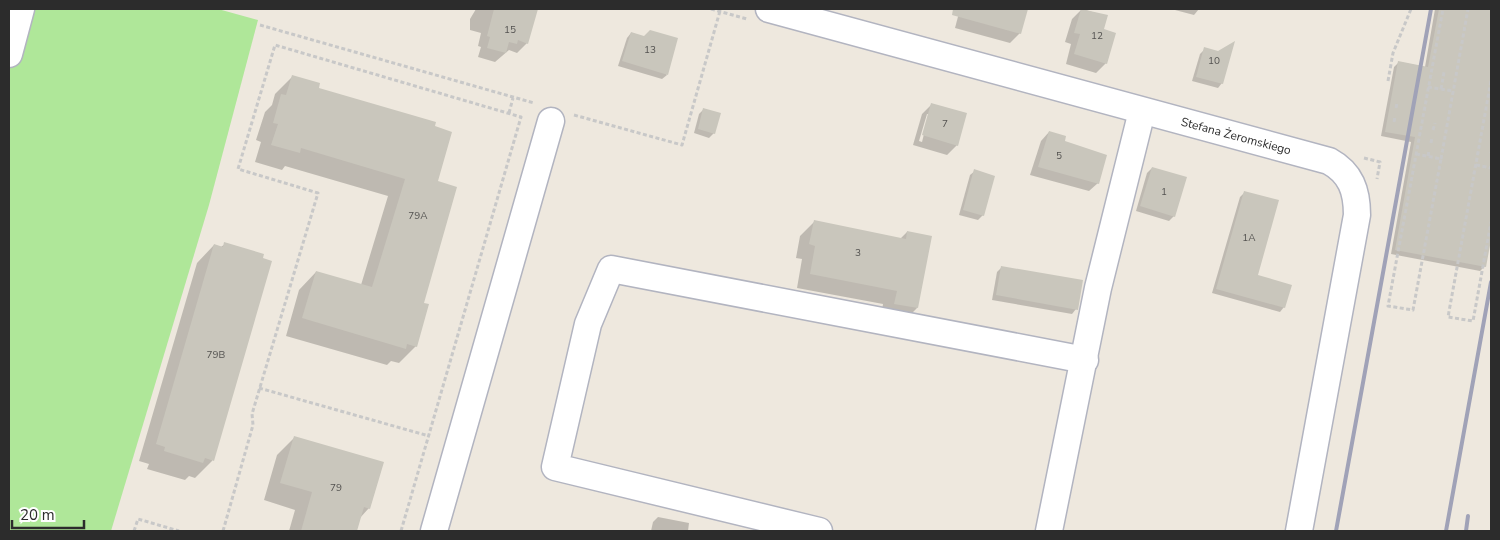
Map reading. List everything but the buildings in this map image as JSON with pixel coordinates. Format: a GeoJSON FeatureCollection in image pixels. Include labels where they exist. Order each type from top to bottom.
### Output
{"type":"FeatureCollection","features":[{"type":"Feature","properties":{"kind":"street"},"geometry":{"type":"LineString","coordinates":[[9,54],[21,9]]}},
{"type":"Feature","properties":{"kind":"street","name":"Stefana Żeromskiego"},"geometry":{"type":"LineString","coordinates":[[770,9],[1329,161],[1339,166],[1348,176],[1354,187],[1357,215],[1299,531]]}},
{"type":"Feature","properties":{"kind":"street"},"geometry":{"type":"LineString","coordinates":[[1049,531],[1098,288],[1142,111]]}},
{"type":"Feature","properties":{"kind":"street"},"geometry":{"type":"LineString","coordinates":[[434,531],[554,113]]}},
{"type":"Feature","properties":{"kind":"street"},"geometry":{"type":"LineString","coordinates":[[819,531],[555,467],[588,324],[611,269],[1085,360]]}},
{"type":"Feature","properties":{"kind":"path"},"geometry":{"type":"LineString","coordinates":[[1388,81],[1393,53],[1411,9]]}},
{"type":"Feature","properties":{"kind":"path"},"geometry":{"type":"LineString","coordinates":[[1443,9],[1388,306],[1413,310],[1468,9]]}},
{"type":"Feature","properties":{"kind":"path"},"geometry":{"type":"LineString","coordinates":[[260,25],[513,98],[554,113],[682,145],[720,11]]}},
{"type":"Feature","properties":{"kind":"path"},"geometry":{"type":"LineString","coordinates":[[222,531],[253,425],[252,414],[259,388],[318,192],[238,169],[274,45],[521,117],[401,531]]}},
{"type":"Feature","properties":{"kind":"path"},"geometry":{"type":"LineString","coordinates":[[1441,89],[1444,72]]}},
{"type":"Feature","properties":{"kind":"path"},"geometry":{"type":"LineString","coordinates":[[1491,81],[1490,98],[1448,317],[1473,321],[1491,222]]}},
{"type":"Feature","properties":{"kind":"path"},"geometry":{"type":"LineString","coordinates":[[1428,87],[1453,91]]}},
{"type":"Feature","properties":{"kind":"path"},"geometry":{"type":"LineString","coordinates":[[509,113],[513,98]]}},
{"type":"Feature","properties":{"kind":"path"},"geometry":{"type":"LineString","coordinates":[[1396,108],[1397,103]]}},
{"type":"Feature","properties":{"kind":"path"},"geometry":{"type":"LineString","coordinates":[[1394,122],[1395,117]]}},
{"type":"Feature","properties":{"kind":"path"},"geometry":{"type":"LineString","coordinates":[[1433,130],[1434,123]]}},
{"type":"Feature","properties":{"kind":"path"},"geometry":{"type":"LineString","coordinates":[[1431,144],[1432,137]]}},
{"type":"Feature","properties":{"kind":"path"},"geometry":{"type":"LineString","coordinates":[[1428,156],[1429,151]]}},
{"type":"Feature","properties":{"kind":"path"},"geometry":{"type":"LineString","coordinates":[[1416,154],[1441,159]]}},
{"type":"Feature","properties":{"kind":"path"},"geometry":{"type":"LineString","coordinates":[[1476,165],[1490,168],[1489,162]]}},
{"type":"Feature","properties":{"kind":"path"},"geometry":{"type":"LineString","coordinates":[[259,388],[429,436]]}},
{"type":"Feature","properties":{"kind":"path"},"geometry":{"type":"LineString","coordinates":[[134,531],[138,519],[179,531]]}},
{"type":"Feature","properties":{"kind":"green space"},"geometry":{"type":"Polygon","coordinates":[[[9,9],[218,9],[258,20],[209,205],[111,531],[9,531],[9,9]]]}},
{"type":"Feature","properties":{"kind":"railway"},"geometry":{"type":"LineString","coordinates":[[1336,531],[1431,9]]}},
{"type":"Feature","properties":{"kind":"railway"},"geometry":{"type":"LineString","coordinates":[[1446,531],[1491,282]]}},
{"type":"Feature","properties":{"kind":"railway"},"geometry":{"type":"LineString","coordinates":[[1466,531],[1468,516]]}}]}
